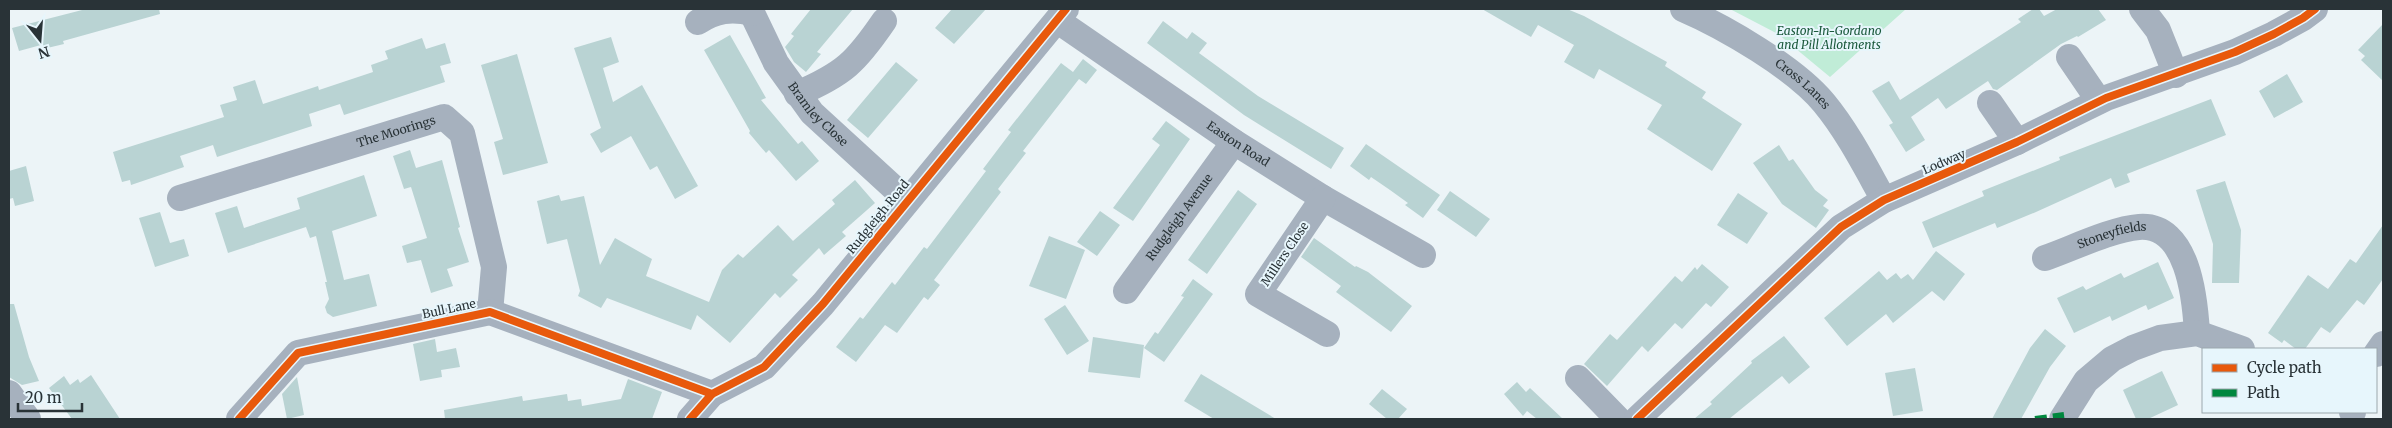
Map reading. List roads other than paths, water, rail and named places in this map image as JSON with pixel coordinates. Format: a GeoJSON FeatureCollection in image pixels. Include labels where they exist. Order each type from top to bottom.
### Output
{"type":"FeatureCollection","features":[{"type":"Feature","properties":{"kind":"street","name":"Cross Lanes"},"geometry":{"type":"LineString","coordinates":[[1683,9],[1766,55],[1802,82],[1824,103],[1855,150],[1884,200]]}},
{"type":"Feature","properties":{"kind":"street"},"geometry":{"type":"LineString","coordinates":[[2142,9],[2158,30],[2176,75]]}},
{"type":"Feature","properties":{"kind":"street","name":"Lodway"},"geometry":{"type":"LineString","coordinates":[[1637,419],[1841,227],[1884,200],[2017,142],[2099,101],[2176,75],[2274,34],[2315,9]]}},
{"type":"Feature","properties":{"kind":"street","name":"Bramley Close"},"geometry":{"type":"LineString","coordinates":[[698,22],[718,12],[755,11],[776,63],[812,113],[906,200]]}},
{"type":"Feature","properties":{"kind":"street","name":"Easton Road"},"geometry":{"type":"LineString","coordinates":[[1062,15],[1234,142],[1323,198],[1423,255]]}},
{"type":"Feature","properties":{"kind":"street","name":"Rudgleigh Road"},"geometry":{"type":"LineString","coordinates":[[690,419],[712,394],[764,366],[823,304],[906,200],[1062,15]]}},
{"type":"Feature","properties":{"kind":"street"},"geometry":{"type":"LineString","coordinates":[[797,94],[828,80],[850,65],[884,20]]}},
{"type":"Feature","properties":{"kind":"street"},"geometry":{"type":"LineString","coordinates":[[2070,57],[2099,101]]}},
{"type":"Feature","properties":{"kind":"street"},"geometry":{"type":"LineString","coordinates":[[1990,103],[2017,142]]}},
{"type":"Feature","properties":{"kind":"street","name":"The Moorings"},"geometry":{"type":"LineString","coordinates":[[180,198],[444,117],[462,133],[494,267],[490,312]]}},
{"type":"Feature","properties":{"kind":"street","name":"Rudgleigh Avenue"},"geometry":{"type":"LineString","coordinates":[[1126,291],[1234,142]]}},
{"type":"Feature","properties":{"kind":"street","name":"Millers Close"},"geometry":{"type":"LineString","coordinates":[[1323,198],[1258,294],[1327,334]]}},
{"type":"Feature","properties":{"kind":"street","name":"Stoneyfields"},"geometry":{"type":"LineString","coordinates":[[2045,258],[2116,233],[2138,227],[2154,228],[2166,235],[2178,249],[2187,269],[2194,295],[2197,333]]}},
{"type":"Feature","properties":{"kind":"street","name":"Bull Lane"},"geometry":{"type":"LineString","coordinates":[[239,419],[298,353],[490,312],[712,394]]}},
{"type":"Feature","properties":{"kind":"street"},"geometry":{"type":"LineString","coordinates":[[2062,419],[2086,380],[2112,359],[2160,338],[2197,333],[2239,348]]}},
{"type":"Feature","properties":{"kind":"street"},"geometry":{"type":"LineString","coordinates":[[1578,378],[1618,419]]}},
{"type":"Feature","properties":{"kind":"street"},"geometry":{"type":"LineString","coordinates":[[9,393],[28,419]]}},
{"type":"Feature","properties":{"kind":"park label","name":"Easton-In-Gordano and Pill Allotments"},"geometry":{"type":"Point","coordinates":[1829,38]}}]}
